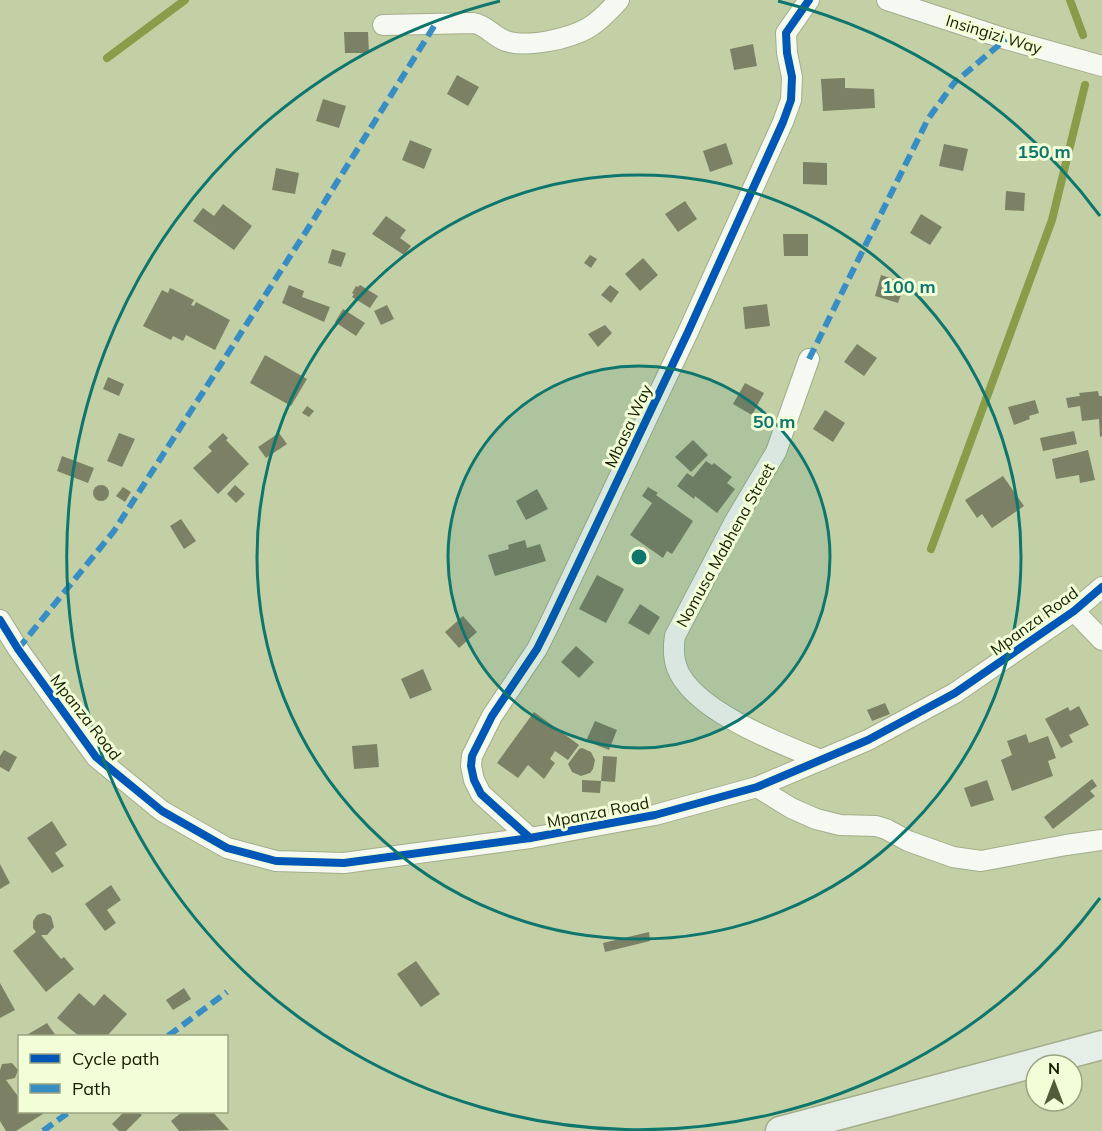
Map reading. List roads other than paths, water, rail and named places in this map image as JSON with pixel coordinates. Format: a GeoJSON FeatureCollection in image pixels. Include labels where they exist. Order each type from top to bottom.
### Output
{"type":"FeatureCollection","features":[{"type":"Feature","properties":{"kind":"street"},"geometry":{"type":"LineString","coordinates":[[383,25],[474,23],[480,24],[504,41],[533,44],[568,36],[588,28],[620,0]]}},
{"type":"Feature","properties":{"kind":"street","name":"Mbasa Way"},"geometry":{"type":"LineString","coordinates":[[530,838],[481,794],[474,780],[471,766],[472,756],[492,716],[537,649],[550,623],[688,332],[778,132],[791,100],[792,77],[786,33],[809,0]]}},
{"type":"Feature","properties":{"kind":"street","name":"Insingizi Way"},"geometry":{"type":"LineString","coordinates":[[887,0],[1006,39],[1102,66]]}},
{"type":"Feature","properties":{"kind":"street","name":"Nomusa Mabhena Street"},"geometry":{"type":"LineString","coordinates":[[809,359],[776,452],[735,521],[675,636],[672,652],[677,670],[692,691],[715,709],[770,739],[821,760]]}},
{"type":"Feature","properties":{"kind":"street","name":"Mpanza Road"},"geometry":{"type":"LineString","coordinates":[[0,620],[18,649],[96,757],[162,811],[226,848],[276,861],[344,863],[530,838],[655,815],[757,787],[868,740],[955,693],[1074,611],[1102,587]]}},
{"type":"Feature","properties":{"kind":"street"},"geometry":{"type":"LineString","coordinates":[[1074,611],[1102,640]]}},
{"type":"Feature","properties":{"kind":"street"},"geometry":{"type":"LineString","coordinates":[[757,787],[791,808],[816,819],[840,825],[876,826],[954,858],[981,861],[1102,840]]}},
{"type":"Feature","properties":{"kind":"street"},"geometry":{"type":"LineString","coordinates":[[780,1131],[1102,1045]]}},
{"type":"Feature","properties":{"kind":"waterway"},"geometry":{"type":"LineString","coordinates":[[107,58],[185,0]]}},
{"type":"Feature","properties":{"kind":"waterway"},"geometry":{"type":"LineString","coordinates":[[1070,0],[1083,35]]}},
{"type":"Feature","properties":{"kind":"waterway"},"geometry":{"type":"LineString","coordinates":[[931,549],[1052,220],[1085,85]]}}]}
